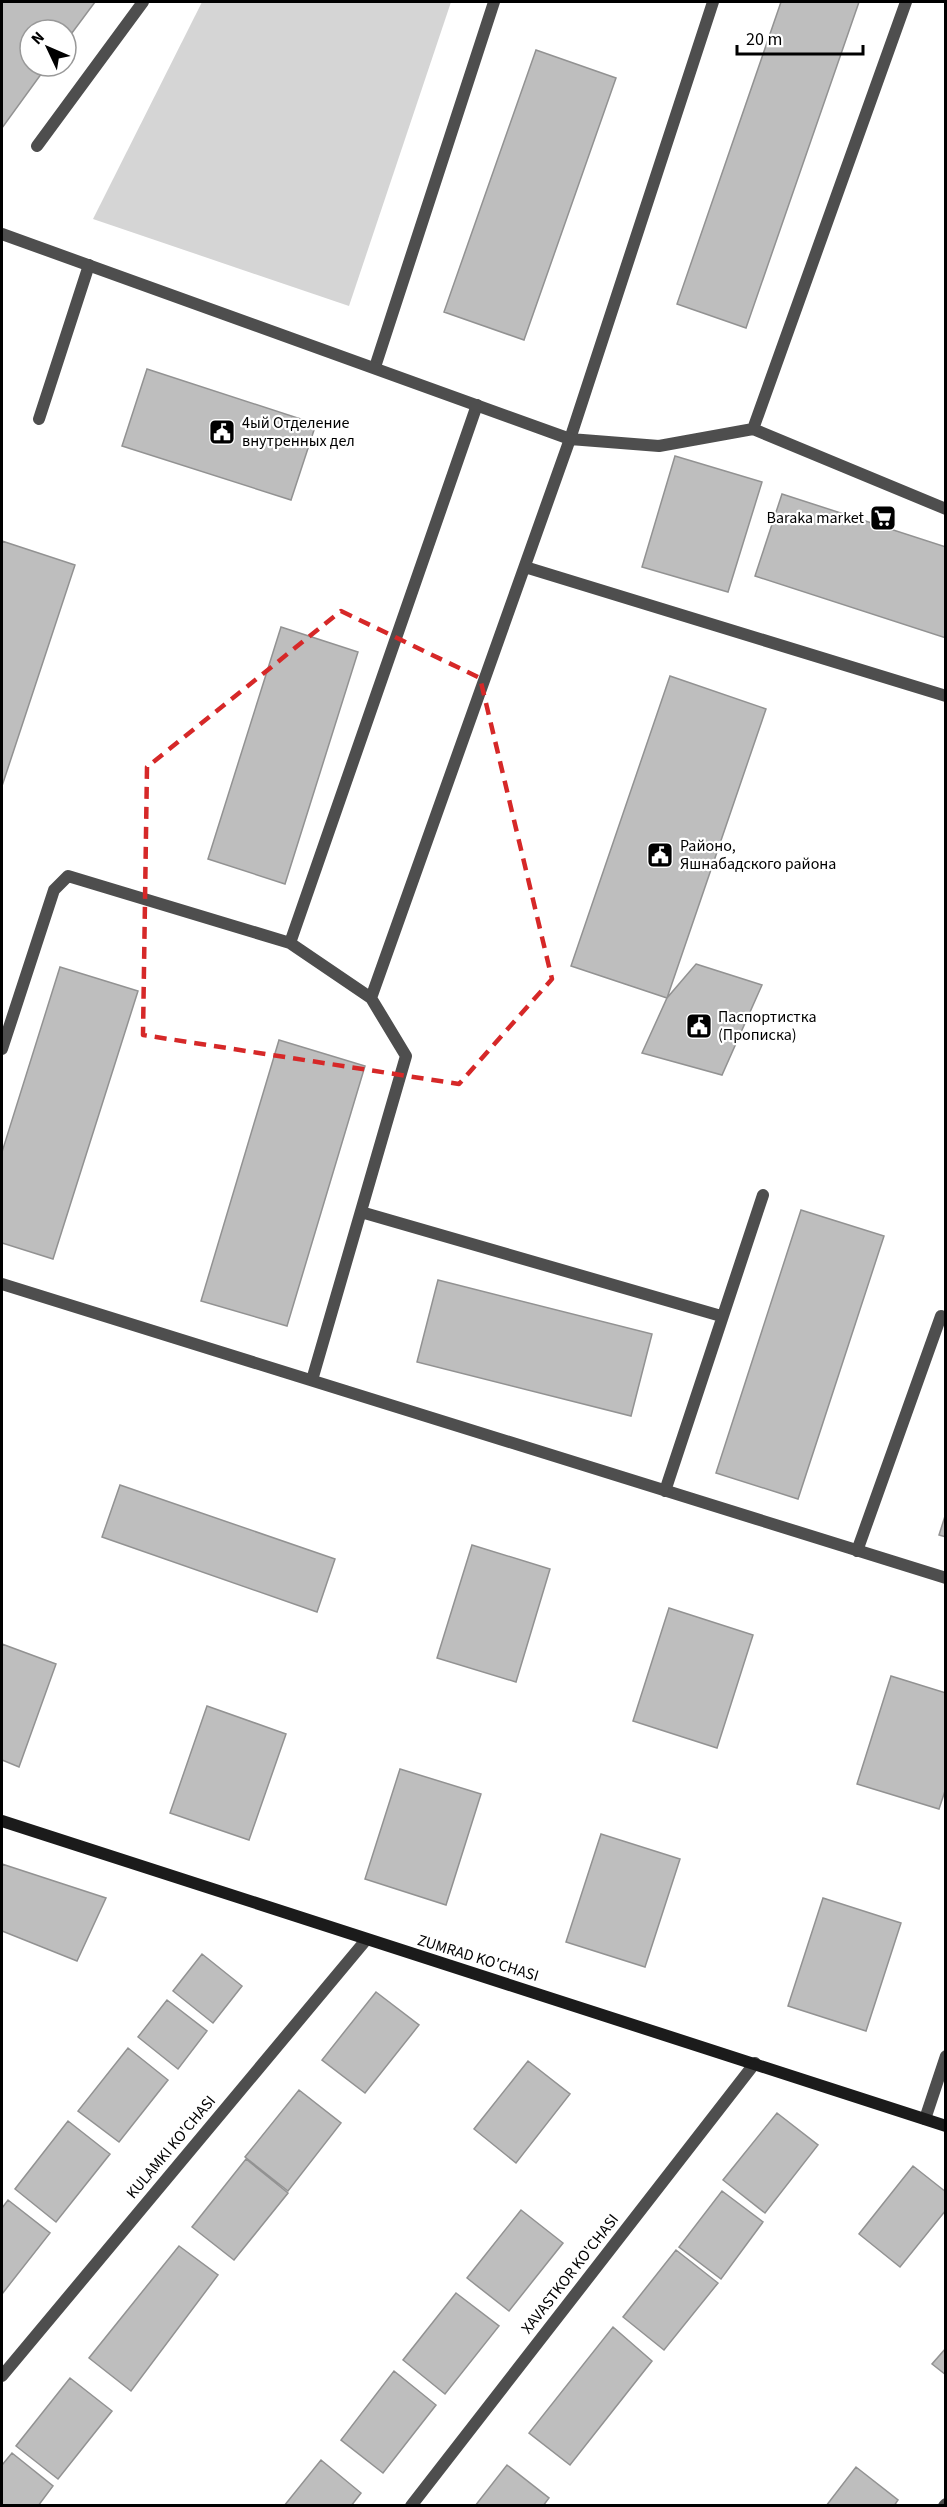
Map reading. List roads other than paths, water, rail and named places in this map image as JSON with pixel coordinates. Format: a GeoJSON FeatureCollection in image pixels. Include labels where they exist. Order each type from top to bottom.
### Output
{"type":"FeatureCollection","features":[{"type":"Feature","properties":{"kind":"street"},"geometry":{"type":"LineString","coordinates":[[37,146],[143,2]]}},
{"type":"Feature","properties":{"kind":"street"},"geometry":{"type":"LineString","coordinates":[[375,367],[494,2]]}},
{"type":"Feature","properties":{"kind":"street"},"geometry":{"type":"LineString","coordinates":[[371,998],[570,439],[713,2]]}},
{"type":"Feature","properties":{"kind":"street"},"geometry":{"type":"LineString","coordinates":[[753,429],[906,2]]}},
{"type":"Feature","properties":{"kind":"street"},"geometry":{"type":"LineString","coordinates":[[2,234],[570,439],[659,446],[753,429],[945,509]]}},
{"type":"Feature","properties":{"kind":"street"},"geometry":{"type":"LineString","coordinates":[[39,419],[89,265]]}},
{"type":"Feature","properties":{"kind":"street"},"geometry":{"type":"LineString","coordinates":[[290,943],[477,405]]}},
{"type":"Feature","properties":{"kind":"street"},"geometry":{"type":"LineString","coordinates":[[525,567],[945,696]]}},
{"type":"Feature","properties":{"kind":"street"},"geometry":{"type":"LineString","coordinates":[[2,1049],[54,890],[68,876],[290,943],[371,998],[406,1056],[312,1380]]}},
{"type":"Feature","properties":{"kind":"street"},"geometry":{"type":"LineString","coordinates":[[665,1491],[721,1316],[763,1195]]}},
{"type":"Feature","properties":{"kind":"street"},"geometry":{"type":"LineString","coordinates":[[361,1212],[721,1316]]}},
{"type":"Feature","properties":{"kind":"street"},"geometry":{"type":"LineString","coordinates":[[2,1284],[945,1578]]}},
{"type":"Feature","properties":{"kind":"street"},"geometry":{"type":"LineString","coordinates":[[856,1551],[941,1316]]}},
{"type":"Feature","properties":{"kind":"street","name":"ZUMRAD KO'CHASI"},"geometry":{"type":"LineString","coordinates":[[2,1821],[366,1940],[755,2062],[945,2126]]}},
{"type":"Feature","properties":{"kind":"street","name":"KULAMKI KO'CHASI"},"geometry":{"type":"LineString","coordinates":[[2,2376],[366,1940]]}},
{"type":"Feature","properties":{"kind":"street"},"geometry":{"type":"LineString","coordinates":[[925,2119],[945,2056]]}},
{"type":"Feature","properties":{"kind":"street","name":"XAVASTKOR KO'CHASI"},"geometry":{"type":"LineString","coordinates":[[411,2505],[755,2062]]}},
{"type":"Feature","properties":{"kind":"place","name":"4ый Отделение внутренных дел"},"geometry":{"type":"Point","coordinates":[222,432]}},
{"type":"Feature","properties":{"kind":"place","name":"Baraka market"},"geometry":{"type":"Point","coordinates":[883,518]}},
{"type":"Feature","properties":{"kind":"place","name":"Районо, Яшнабадского района"},"geometry":{"type":"Point","coordinates":[660,855]}},
{"type":"Feature","properties":{"kind":"place","name":"Паспортистка (Прописка)"},"geometry":{"type":"Point","coordinates":[699,1026]}}]}
